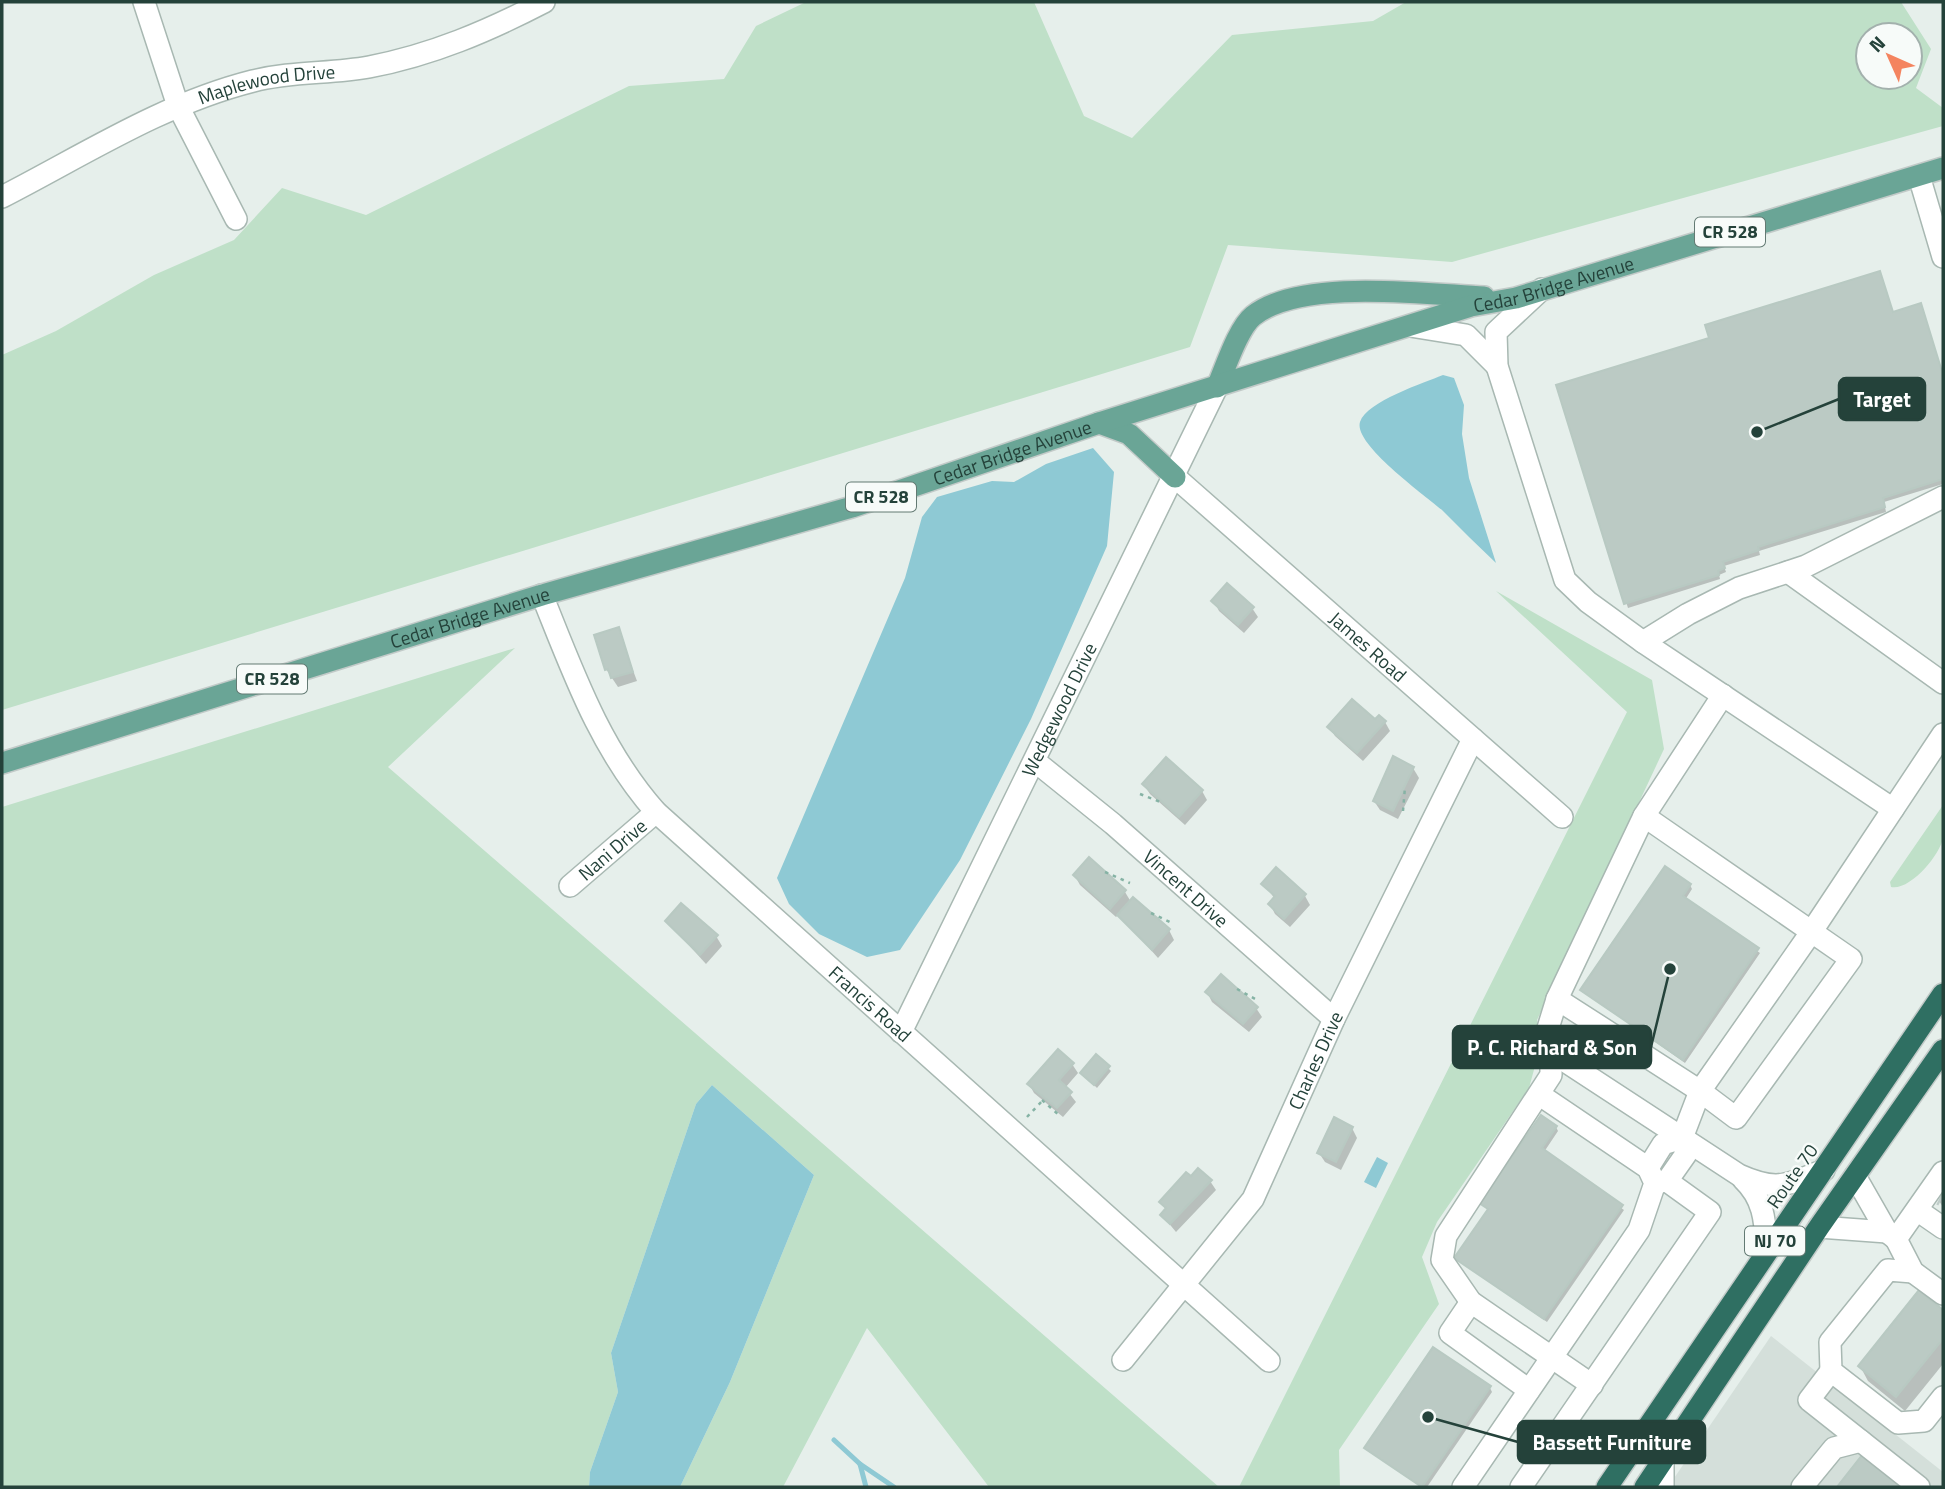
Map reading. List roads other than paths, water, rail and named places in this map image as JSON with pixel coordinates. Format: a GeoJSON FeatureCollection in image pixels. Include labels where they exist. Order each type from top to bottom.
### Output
{"type":"FeatureCollection","features":[{"type":"Feature","properties":{"kind":"highway","name":"Route 70"},"geometry":{"type":"LineString","coordinates":[[1607,1487],[1943,994]]}},
{"type":"Feature","properties":{"kind":"highway","name":"NJ 70"},"geometry":{"type":"LineString","coordinates":[[1645,1487],[1819,1227],[1943,1051]]}},
{"type":"Feature","properties":{"kind":"main road","name":"Cedar Bridge Avenue"},"geometry":{"type":"LineString","coordinates":[[2,763],[542,595],[852,507],[1099,423],[1471,306],[1516,298],[1943,168]]}},
{"type":"Feature","properties":{"kind":"main road"},"geometry":{"type":"LineString","coordinates":[[1217,387],[1251,317],[1285,299],[1325,292],[1516,298]]}},
{"type":"Feature","properties":{"kind":"main road"},"geometry":{"type":"LineString","coordinates":[[1099,423],[1129,435],[1175,477]]}},
{"type":"Feature","properties":{"kind":"street"},"geometry":{"type":"LineString","coordinates":[[144,2],[178,106],[236,219]]}},
{"type":"Feature","properties":{"kind":"street","name":"Maplewood Drive"},"geometry":{"type":"LineString","coordinates":[[2,198],[123,131],[178,106],[251,81],[289,73],[368,67],[444,48],[544,2]]}},
{"type":"Feature","properties":{"kind":"street"},"geometry":{"type":"LineString","coordinates":[[1919,176],[1943,257]]}},
{"type":"Feature","properties":{"kind":"street"},"geometry":{"type":"LineString","coordinates":[[1542,289],[1496,331],[1497,366],[1565,580],[1588,602],[1643,642],[1893,809]]}},
{"type":"Feature","properties":{"kind":"street"},"geometry":{"type":"LineString","coordinates":[[1410,326],[1466,335],[1497,366]]}},
{"type":"Feature","properties":{"kind":"street","name":"Wedgewood Drive"},"geometry":{"type":"LineString","coordinates":[[901,1032],[1036,762],[1217,387]]}},
{"type":"Feature","properties":{"kind":"street","name":"James Road"},"geometry":{"type":"LineString","coordinates":[[1175,477],[1562,817]]}},
{"type":"Feature","properties":{"kind":"street"},"geometry":{"type":"LineString","coordinates":[[1643,642],[1688,614],[1739,588],[1788,572],[1943,496]]}},
{"type":"Feature","properties":{"kind":"street"},"geometry":{"type":"LineString","coordinates":[[1788,572],[1943,683]]}},
{"type":"Feature","properties":{"kind":"street","name":"Francis Road"},"geometry":{"type":"LineString","coordinates":[[542,595],[582,694],[612,755],[656,812],[1269,1361]]}},
{"type":"Feature","properties":{"kind":"street"},"geometry":{"type":"LineString","coordinates":[[1592,1385],[1471,1302],[1442,1261],[1446,1236],[1551,1075],[1551,1052],[1545,1038],[1557,999],[1644,816],[1723,695]]}},
{"type":"Feature","properties":{"kind":"street"},"geometry":{"type":"LineString","coordinates":[[1682,1138],[1700,1091],[1812,931],[1943,734]]}},
{"type":"Feature","properties":{"kind":"street","name":"Charles Drive"},"geometry":{"type":"LineString","coordinates":[[1123,1360],[1253,1199],[1334,1019],[1473,739]]}},
{"type":"Feature","properties":{"kind":"street","name":"Vincent Drive"},"geometry":{"type":"LineString","coordinates":[[1036,762],[1113,824],[1334,1019]]}},
{"type":"Feature","properties":{"kind":"street","name":"Nani Drive"},"geometry":{"type":"LineString","coordinates":[[570,886],[656,812]]}},
{"type":"Feature","properties":{"kind":"street"},"geometry":{"type":"LineString","coordinates":[[1557,999],[1700,1091],[1736,1118],[1851,959],[1644,816]]}},
{"type":"Feature","properties":{"kind":"street"},"geometry":{"type":"LineString","coordinates":[[1551,1052],[1739,1175],[1762,1185],[1781,1187],[1824,1170]]}},
{"type":"Feature","properties":{"kind":"street"},"geometry":{"type":"LineString","coordinates":[[1521,1487],[1710,1212],[1656,1178],[1540,1095]]}},
{"type":"Feature","properties":{"kind":"street"},"geometry":{"type":"LineString","coordinates":[[1473,1484],[1529,1390],[1639,1230],[1656,1178],[1663,1144],[1682,1138]]}},
{"type":"Feature","properties":{"kind":"street"},"geometry":{"type":"LineString","coordinates":[[1739,1175],[1756,1192],[1764,1213],[1767,1251]]}},
{"type":"Feature","properties":{"kind":"street"},"geometry":{"type":"LineString","coordinates":[[1854,1177],[1913,1272],[1943,1294]]}},
{"type":"Feature","properties":{"kind":"street"},"geometry":{"type":"LineString","coordinates":[[1919,1487],[1808,1399],[1831,1371],[1830,1342],[1888,1270],[1892,1236],[1939,1185]]}},
{"type":"Feature","properties":{"kind":"street"},"geometry":{"type":"LineString","coordinates":[[1917,1210],[1943,1228]]}},
{"type":"Feature","properties":{"kind":"street"},"geometry":{"type":"LineString","coordinates":[[1819,1227],[1892,1236]]}},
{"type":"Feature","properties":{"kind":"street"},"geometry":{"type":"LineString","coordinates":[[1888,1270],[1913,1272]]}},
{"type":"Feature","properties":{"kind":"street"},"geometry":{"type":"LineString","coordinates":[[1471,1302],[1450,1333],[1529,1390]]}},
{"type":"Feature","properties":{"kind":"street"},"geometry":{"type":"LineString","coordinates":[[1831,1371],[1898,1423],[1924,1421],[1943,1397]]}},
{"type":"Feature","properties":{"kind":"street"},"geometry":{"type":"LineString","coordinates":[[1802,1487],[1834,1448],[1861,1441]]}},
{"type":"Feature","properties":{"kind":"street"},"geometry":{"type":"LineString","coordinates":[[1663,1460],[1663,1487]]}},
{"type":"Feature","properties":{"kind":"water"},"geometry":{"type":"Polygon","coordinates":[[[1443,375],[1454,378],[1464,405],[1462,434],[1469,478],[1496,563],[1442,510],[1379,456],[1361,432],[1360,422],[1373,407],[1443,375]]]}},
{"type":"Feature","properties":{"kind":"water"},"geometry":{"type":"Polygon","coordinates":[[[1093,448],[1114,472],[1107,546],[1031,719],[960,860],[900,950],[867,957],[819,934],[789,904],[777,878],[905,578],[922,517],[937,497],[992,481],[1014,482],[1046,464],[1093,448]]]}},
{"type":"Feature","properties":{"kind":"water"},"geometry":{"type":"Polygon","coordinates":[[[712,1085],[814,1175],[730,1382],[680,1487],[589,1487],[590,1472],[618,1392],[611,1353],[696,1104],[712,1085]]]}},
{"type":"Feature","properties":{"kind":"water"},"geometry":{"type":"Polygon","coordinates":[[[1377,1157],[1388,1163],[1376,1188],[1364,1182],[1377,1157]]]}},
{"type":"Feature","properties":{"kind":"waterway"},"geometry":{"type":"LineString","coordinates":[[834,1440],[860,1464],[866,1487]]}},
{"type":"Feature","properties":{"kind":"waterway"},"geometry":{"type":"LineString","coordinates":[[860,1464],[894,1487]]}},
{"type":"Feature","properties":{"kind":"place","name":"Target"},"geometry":{"type":"Point","coordinates":[1757,432]}},
{"type":"Feature","properties":{"kind":"place","name":"P. C. Richard & Son"},"geometry":{"type":"Point","coordinates":[1670,969]}},
{"type":"Feature","properties":{"kind":"place","name":"Bassett Furniture"},"geometry":{"type":"Point","coordinates":[1428,1417]}}]}
